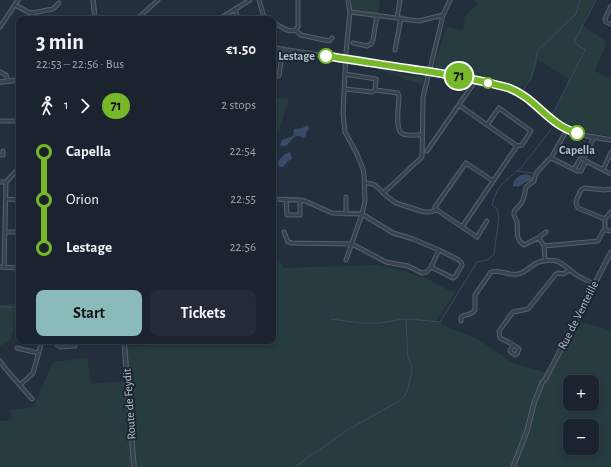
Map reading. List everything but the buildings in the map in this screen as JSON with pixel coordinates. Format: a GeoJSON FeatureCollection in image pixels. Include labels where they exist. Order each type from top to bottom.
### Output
{"type":"FeatureCollection","features":[{"type":"Feature","properties":{"kind":"street"},"geometry":{"type":"LineString","coordinates":[[0,27],[18,0]]}},
{"type":"Feature","properties":{"kind":"street"},"geometry":{"type":"LineString","coordinates":[[93,0],[95,16]]}},
{"type":"Feature","properties":{"kind":"street"},"geometry":{"type":"LineString","coordinates":[[140,16],[158,0]]}},
{"type":"Feature","properties":{"kind":"street"},"geometry":{"type":"LineString","coordinates":[[224,16],[250,0]]}},
{"type":"Feature","properties":{"kind":"street"},"geometry":{"type":"LineString","coordinates":[[259,0],[265,16]]}},
{"type":"Feature","properties":{"kind":"street"},"geometry":{"type":"LineString","coordinates":[[276,24],[292,32],[298,27],[298,0]]}},
{"type":"Feature","properties":{"kind":"street"},"geometry":{"type":"LineString","coordinates":[[346,260],[365,201],[363,169],[345,132],[343,113],[350,12],[348,0]]}},
{"type":"Feature","properties":{"kind":"street"},"geometry":{"type":"LineString","coordinates":[[395,50],[400,0]]}},
{"type":"Feature","properties":{"kind":"street"},"geometry":{"type":"LineString","coordinates":[[383,192],[422,157],[422,104],[443,15],[450,0]]}},
{"type":"Feature","properties":{"kind":"street"},"geometry":{"type":"LineString","coordinates":[[15,4],[32,13],[53,9],[59,3]]}},
{"type":"Feature","properties":{"kind":"street"},"geometry":{"type":"LineString","coordinates":[[611,6],[605,20],[611,24]]}},
{"type":"Feature","properties":{"kind":"street"},"geometry":{"type":"LineString","coordinates":[[235,9],[237,16]]}},
{"type":"Feature","properties":{"kind":"street"},"geometry":{"type":"LineString","coordinates":[[350,12],[419,21],[443,15]]}},
{"type":"Feature","properties":{"kind":"street"},"geometry":{"type":"LineString","coordinates":[[353,44],[367,46],[371,44],[377,15]]}},
{"type":"Feature","properties":{"kind":"street"},"geometry":{"type":"LineString","coordinates":[[295,30],[301,35],[329,41],[332,38]]}},
{"type":"Feature","properties":{"kind":"street"},"geometry":{"type":"LineString","coordinates":[[276,48],[429,72],[476,80],[505,87],[527,98],[552,121],[560,126],[572,132],[611,140]]}},
{"type":"Feature","properties":{"kind":"street"},"geometry":{"type":"LineString","coordinates":[[276,76],[279,76],[283,49]]}},
{"type":"Feature","properties":{"kind":"street"},"geometry":{"type":"LineString","coordinates":[[0,72],[6,75],[8,81]]}},
{"type":"Feature","properties":{"kind":"street"},"geometry":{"type":"LineString","coordinates":[[345,74],[376,79],[375,90]]}},
{"type":"Feature","properties":{"kind":"street"},"geometry":{"type":"LineString","coordinates":[[0,82],[16,80]]}},
{"type":"Feature","properties":{"kind":"street"},"geometry":{"type":"LineString","coordinates":[[427,151],[476,80]]}},
{"type":"Feature","properties":{"kind":"street"},"geometry":{"type":"LineString","coordinates":[[344,89],[372,92],[375,90],[398,93],[397,122],[400,132],[403,135],[422,135]]}},
{"type":"Feature","properties":{"kind":"street"},"geometry":{"type":"LineString","coordinates":[[459,106],[517,146]]}},
{"type":"Feature","properties":{"kind":"street"},"geometry":{"type":"LineString","coordinates":[[462,226],[517,146],[522,145],[531,131],[499,108],[487,125]]}},
{"type":"Feature","properties":{"kind":"street"},"geometry":{"type":"LineString","coordinates":[[0,121],[16,121]]}},
{"type":"Feature","properties":{"kind":"street"},"geometry":{"type":"LineString","coordinates":[[546,232],[524,245],[518,238],[514,211],[521,204],[524,198],[526,187],[534,181],[538,171],[551,158],[564,136]]}},
{"type":"Feature","properties":{"kind":"street"},"geometry":{"type":"LineString","coordinates":[[551,158],[574,170],[581,171],[594,137]]}},
{"type":"Feature","properties":{"kind":"street"},"geometry":{"type":"LineString","coordinates":[[0,155],[3,155],[3,151]]}},
{"type":"Feature","properties":{"kind":"street"},"geometry":{"type":"LineString","coordinates":[[602,170],[611,152]]}},
{"type":"Feature","properties":{"kind":"street"},"geometry":{"type":"LineString","coordinates":[[574,170],[580,159],[611,174]]}},
{"type":"Feature","properties":{"kind":"street"},"geometry":{"type":"LineString","coordinates":[[437,210],[436,207],[466,163],[493,181]]}},
{"type":"Feature","properties":{"kind":"street"},"geometry":{"type":"LineString","coordinates":[[4,267],[6,182],[16,171]]}},
{"type":"Feature","properties":{"kind":"street"},"geometry":{"type":"LineString","coordinates":[[0,182],[6,182]]}},
{"type":"Feature","properties":{"kind":"street"},"geometry":{"type":"LineString","coordinates":[[365,183],[372,183],[376,185],[396,203],[424,212],[437,210],[476,237],[487,221]]}},
{"type":"Feature","properties":{"kind":"street"},"geometry":{"type":"LineString","coordinates":[[605,219],[578,208],[576,202],[581,190],[584,188],[605,190],[611,189]]}},
{"type":"Feature","properties":{"kind":"street"},"geometry":{"type":"LineString","coordinates":[[346,197],[346,214]]}},
{"type":"Feature","properties":{"kind":"street"},"geometry":{"type":"LineString","coordinates":[[6,199],[16,200]]}},
{"type":"Feature","properties":{"kind":"street"},"geometry":{"type":"LineString","coordinates":[[276,199],[305,201],[332,213],[362,214],[393,233],[440,250],[459,260],[462,265],[453,278],[431,266]]}},
{"type":"Feature","properties":{"kind":"street"},"geometry":{"type":"LineString","coordinates":[[286,199],[287,215],[300,215],[300,200]]}},
{"type":"Feature","properties":{"kind":"street"},"geometry":{"type":"LineString","coordinates":[[0,210],[5,210]]}},
{"type":"Feature","properties":{"kind":"street"},"geometry":{"type":"LineString","coordinates":[[544,246],[598,242],[605,230],[605,219],[611,212]]}},
{"type":"Feature","properties":{"kind":"street"},"geometry":{"type":"LineString","coordinates":[[605,230],[611,230]]}},
{"type":"Feature","properties":{"kind":"street"},"geometry":{"type":"LineString","coordinates":[[5,232],[16,232]]}},
{"type":"Feature","properties":{"kind":"street"},"geometry":{"type":"LineString","coordinates":[[284,232],[288,242],[352,244],[386,262],[408,266],[422,272],[428,272],[440,250]]}},
{"type":"Feature","properties":{"kind":"street"},"geometry":{"type":"LineString","coordinates":[[538,238],[544,246],[544,261]]}},
{"type":"Feature","properties":{"kind":"street"},"geometry":{"type":"LineString","coordinates":[[0,252],[5,252]]}},
{"type":"Feature","properties":{"kind":"street","name":"Rue de Venteille"},"geometry":{"type":"LineString","coordinates":[[513,467],[527,430],[534,403],[539,391],[543,387],[546,378],[611,252]]}},
{"type":"Feature","properties":{"kind":"street"},"geometry":{"type":"LineString","coordinates":[[461,321],[464,315],[471,314],[475,310],[475,295],[491,272],[495,271],[520,274],[537,263],[554,260],[560,262],[577,275],[594,284]]}},
{"type":"Feature","properties":{"kind":"street"},"geometry":{"type":"LineString","coordinates":[[0,267],[16,268]]}},
{"type":"Feature","properties":{"kind":"street"},"geometry":{"type":"LineString","coordinates":[[514,345],[500,338],[499,331],[513,312],[528,309],[556,274],[563,274],[570,270]]}},
{"type":"Feature","properties":{"kind":"street"},"geometry":{"type":"LineString","coordinates":[[20,385],[33,373],[41,344]]}},
{"type":"Feature","properties":{"kind":"street"},"geometry":{"type":"LineString","coordinates":[[58,344],[61,347],[75,346]]}},
{"type":"Feature","properties":{"kind":"street","name":"Route de Feydit"},"geometry":{"type":"LineString","coordinates":[[124,344],[134,467]]}},
{"type":"Feature","properties":{"kind":"street"},"geometry":{"type":"LineString","coordinates":[[17,348],[38,353]]}},
{"type":"Feature","properties":{"kind":"street"},"geometry":{"type":"LineString","coordinates":[[0,361],[32,399]]}},
{"type":"Feature","properties":{"kind":"green space"},"geometry":{"type":"Polygon","coordinates":[[[351,0],[380,0],[378,14],[352,10],[351,0]]]}},
{"type":"Feature","properties":{"kind":"green space"},"geometry":{"type":"Polygon","coordinates":[[[472,0],[595,0],[582,25],[607,42],[595,71],[611,79],[611,136],[595,134],[572,127],[552,117],[569,79],[538,60],[531,79],[520,88],[506,83],[434,67],[446,27],[463,30],[465,16],[478,3],[472,0]]]}},
{"type":"Feature","properties":{"kind":"green space"},"geometry":{"type":"Polygon","coordinates":[[[378,68],[413,77],[425,75],[422,86],[420,83],[413,82],[378,68]]]}},
{"type":"Feature","properties":{"kind":"green space"},"geometry":{"type":"Polygon","coordinates":[[[276,97],[289,99],[279,130],[276,128],[276,97]]]}},
{"type":"Feature","properties":{"kind":"green space"},"geometry":{"type":"Polygon","coordinates":[[[276,257],[284,268],[377,265],[426,278],[450,291],[455,292],[437,320],[451,329],[476,338],[513,363],[550,374],[578,321],[610,330],[611,326],[611,467],[515,467],[525,443],[521,440],[510,467],[0,467],[0,421],[12,420],[10,410],[33,407],[53,362],[87,358],[91,384],[124,381],[123,347],[163,344],[276,344],[276,257]]]}},
{"type":"Feature","properties":{"kind":"green space"},"geometry":{"type":"Polygon","coordinates":[[[16,304],[16,321],[11,339],[2,345],[0,345],[0,305],[16,304]]]}},
{"type":"Feature","properties":{"kind":"water"},"geometry":{"type":"Polygon","coordinates":[[[308,125],[309,129],[306,132],[306,136],[303,138],[297,136],[293,138],[286,146],[280,145],[282,140],[293,136],[294,129],[302,128],[308,125]]]}},
{"type":"Feature","properties":{"kind":"water"},"geometry":{"type":"Polygon","coordinates":[[[290,152],[292,159],[283,167],[279,167],[278,161],[285,154],[290,152]]]}},
{"type":"Feature","properties":{"kind":"water"},"geometry":{"type":"Polygon","coordinates":[[[527,174],[532,177],[531,181],[518,187],[513,186],[518,177],[527,174]]]}},
{"type":"Feature","properties":{"kind":"waterway"},"geometry":{"type":"LineString","coordinates":[[523,89],[531,79],[538,50],[576,14],[580,0]]}},
{"type":"Feature","properties":{"kind":"waterway"},"geometry":{"type":"LineString","coordinates":[[552,115],[585,50],[574,42],[596,0]]}},
{"type":"Feature","properties":{"kind":"waterway"},"geometry":{"type":"LineString","coordinates":[[517,171],[522,167],[551,129]]}},
{"type":"Feature","properties":{"kind":"waterway"},"geometry":{"type":"LineString","coordinates":[[295,467],[349,429],[399,401],[405,396],[412,370],[408,357],[406,322],[409,319],[440,322],[477,262],[487,260],[494,254],[499,217],[497,209],[492,205],[498,189],[517,171],[533,173]]}},
{"type":"Feature","properties":{"kind":"waterway"},"geometry":{"type":"LineString","coordinates":[[0,307],[16,307]]}},
{"type":"Feature","properties":{"kind":"waterway"},"geometry":{"type":"LineString","coordinates":[[331,319],[373,323],[408,319]]}},
{"type":"Feature","properties":{"kind":"waterway"},"geometry":{"type":"LineString","coordinates":[[127,350],[136,467]]}},
{"type":"Feature","properties":{"kind":"bus line","name":"71"},"geometry":{"type":"LineString","coordinates":[[326,56],[457,76],[505,87],[527,98],[552,121],[577,133]]}},
{"type":"Feature","properties":{"kind":"place","name":"Lestage"},"geometry":{"type":"Point","coordinates":[326,56]}},
{"type":"Feature","properties":{"kind":"place","name":"Capella"},"geometry":{"type":"Point","coordinates":[577,133]}}]}
